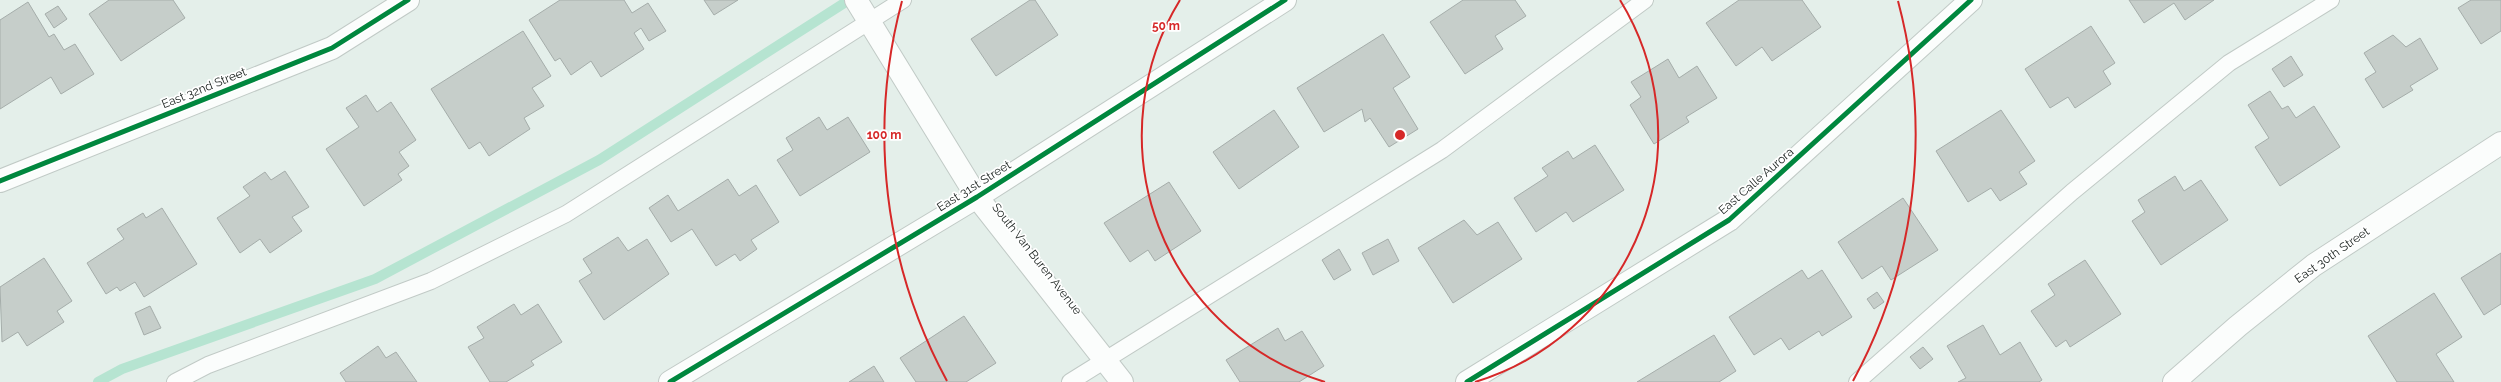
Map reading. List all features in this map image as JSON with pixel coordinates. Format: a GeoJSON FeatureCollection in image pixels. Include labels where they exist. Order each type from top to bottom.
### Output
{"type":"FeatureCollection","features":[{"type":"Feature","properties":{"kind":"street","name":"East 32nd Street"},"geometry":{"type":"LineString","coordinates":[[0,181],[332,48],[408,0]]}},
{"type":"Feature","properties":{"kind":"street","name":"South Van Buren Avenue"},"geometry":{"type":"LineString","coordinates":[[856,0],[977,197],[1104,361],[1122,382]]}},
{"type":"Feature","properties":{"kind":"street","name":"East 31st Street"},"geometry":{"type":"LineString","coordinates":[[670,382],[977,197],[1285,0]]}},
{"type":"Feature","properties":{"kind":"street","name":"East Calle Aurora"},"geometry":{"type":"LineString","coordinates":[[1467,382],[1729,220],[1971,0]]}},
{"type":"Feature","properties":{"kind":"street","name":"East 30th Street"},"geometry":{"type":"LineString","coordinates":[[2174,382],[2238,326],[2314,265],[2501,144]]}},
{"type":"Feature","properties":{"kind":"lane"},"geometry":{"type":"LineString","coordinates":[[175,382],[208,365],[431,281],[566,214],[902,0]]}},
{"type":"Feature","properties":{"kind":"lane"},"geometry":{"type":"LineString","coordinates":[[1070,382],[1442,150],[1645,0]]}},
{"type":"Feature","properties":{"kind":"lane"},"geometry":{"type":"LineString","coordinates":[[1857,382],[2072,192],[2229,63],[2330,0]]}},
{"type":"Feature","properties":{"kind":"building"},"geometry":{"type":"Polygon","coordinates":[[[109,0],[173,0],[185,18],[121,61],[89,14],[109,0]]]}},
{"type":"Feature","properties":{"kind":"building"},"geometry":{"type":"Polygon","coordinates":[[[560,0],[624,0],[632,13],[648,3],[666,31],[649,41],[641,28],[634,33],[644,49],[601,77],[591,61],[571,75],[560,58],[555,61],[529,20],[560,0]]]}},
{"type":"Feature","properties":{"kind":"building"},"geometry":{"type":"Polygon","coordinates":[[[704,0],[738,0],[714,15],[704,0]]]}},
{"type":"Feature","properties":{"kind":"building"},"geometry":{"type":"Polygon","coordinates":[[[1030,0],[1035,0],[1058,35],[996,76],[971,39],[1030,0]]]}},
{"type":"Feature","properties":{"kind":"building"},"geometry":{"type":"Polygon","coordinates":[[[1463,0],[1515,0],[1526,16],[1495,36],[1503,49],[1465,74],[1430,22],[1463,0]]]}},
{"type":"Feature","properties":{"kind":"building"},"geometry":{"type":"Polygon","coordinates":[[[1739,0],[1802,0],[1821,27],[1772,61],[1762,47],[1736,66],[1706,23],[1739,0]]]}},
{"type":"Feature","properties":{"kind":"building"},"geometry":{"type":"Polygon","coordinates":[[[2129,0],[2214,0],[2185,20],[2174,3],[2144,23],[2129,0]]]}},
{"type":"Feature","properties":{"kind":"building"},"geometry":{"type":"Polygon","coordinates":[[[2471,0],[2501,0],[2501,31],[2481,44],[2458,8],[2471,0]]]}},
{"type":"Feature","properties":{"kind":"building"},"geometry":{"type":"Polygon","coordinates":[[[28,2],[49,37],[54,34],[64,50],[75,44],[94,74],[61,94],[51,77],[0,109],[0,20],[28,2]]]}},
{"type":"Feature","properties":{"kind":"building"},"geometry":{"type":"Polygon","coordinates":[[[58,6],[67,19],[54,28],[45,14],[58,6]]]}},
{"type":"Feature","properties":{"kind":"building"},"geometry":{"type":"Polygon","coordinates":[[[2091,26],[2115,63],[2103,71],[2111,84],[2075,108],[2068,97],[2050,108],[2025,69],[2091,26]]]}},
{"type":"Feature","properties":{"kind":"building"},"geometry":{"type":"Polygon","coordinates":[[[523,31],[551,76],[532,88],[544,106],[524,118],[530,129],[489,156],[480,142],[469,149],[431,89],[523,31]]]}},
{"type":"Feature","properties":{"kind":"building"},"geometry":{"type":"Polygon","coordinates":[[[1383,34],[1410,77],[1393,88],[1418,129],[1389,147],[1370,118],[1365,122],[1362,109],[1324,132],[1297,88],[1383,34]]]}},
{"type":"Feature","properties":{"kind":"building"},"geometry":{"type":"Polygon","coordinates":[[[2393,35],[2406,47],[2420,38],[2438,69],[2410,86],[2413,90],[2383,108],[2365,79],[2376,72],[2364,53],[2393,35]]]}},
{"type":"Feature","properties":{"kind":"building"},"geometry":{"type":"Polygon","coordinates":[[[2291,56],[2303,75],[2284,87],[2272,69],[2291,56]]]}},
{"type":"Feature","properties":{"kind":"building"},"geometry":{"type":"Polygon","coordinates":[[[1668,59],[1679,78],[1697,66],[1717,98],[1686,117],[1689,122],[1654,144],[1630,105],[1641,97],[1631,82],[1668,59]]]}},
{"type":"Feature","properties":{"kind":"building"},"geometry":{"type":"Polygon","coordinates":[[[2270,91],[2282,109],[2288,106],[2296,118],[2314,106],[2340,147],[2280,186],[2255,147],[2269,138],[2248,105],[2270,91]]]}},
{"type":"Feature","properties":{"kind":"building"},"geometry":{"type":"Polygon","coordinates":[[[366,95],[377,112],[391,102],[416,140],[399,152],[409,166],[398,174],[402,180],[364,206],[326,149],[359,127],[346,108],[366,95]]]}},
{"type":"Feature","properties":{"kind":"building"},"geometry":{"type":"Polygon","coordinates":[[[1274,110],[1299,147],[1239,189],[1213,152],[1274,110]]]}},
{"type":"Feature","properties":{"kind":"building"},"geometry":{"type":"Polygon","coordinates":[[[2001,110],[2035,161],[2019,172],[2027,184],[2000,201],[1991,188],[1968,202],[1936,151],[2001,110]]]}},
{"type":"Feature","properties":{"kind":"building"},"geometry":{"type":"Polygon","coordinates":[[[819,117],[827,130],[848,117],[870,152],[800,196],[777,160],[793,150],[786,138],[819,117]]]}},
{"type":"Feature","properties":{"kind":"building"},"geometry":{"type":"Polygon","coordinates":[[[1595,145],[1624,190],[1573,222],[1566,212],[1536,232],[1514,198],[1548,176],[1542,168],[1568,151],[1573,159],[1595,145]]]}},
{"type":"Feature","properties":{"kind":"building"},"geometry":{"type":"Polygon","coordinates":[[[285,171],[309,207],[292,217],[302,231],[270,253],[260,239],[240,253],[217,218],[250,196],[243,187],[265,172],[271,180],[285,171]]]}},
{"type":"Feature","properties":{"kind":"building"},"geometry":{"type":"Polygon","coordinates":[[[2175,176],[2184,191],[2201,180],[2228,220],[2161,265],[2132,221],[2145,212],[2138,200],[2175,176]]]}},
{"type":"Feature","properties":{"kind":"building"},"geometry":{"type":"Polygon","coordinates":[[[728,179],[739,196],[756,185],[779,222],[751,240],[757,249],[740,261],[735,254],[716,266],[692,229],[671,242],[649,208],[668,195],[678,211],[728,179]]]}},
{"type":"Feature","properties":{"kind":"building"},"geometry":{"type":"Polygon","coordinates":[[[1169,182],[1201,231],[1155,261],[1148,250],[1130,262],[1104,223],[1169,182]]]}},
{"type":"Feature","properties":{"kind":"building"},"geometry":{"type":"Polygon","coordinates":[[[1903,198],[1938,250],[1891,280],[1882,266],[1862,279],[1838,242],[1903,198]]]}},
{"type":"Feature","properties":{"kind":"building"},"geometry":{"type":"Polygon","coordinates":[[[162,208],[197,264],[144,297],[135,282],[120,291],[117,287],[106,294],[87,263],[124,239],[117,229],[143,213],[146,218],[162,208]]]}},
{"type":"Feature","properties":{"kind":"building"},"geometry":{"type":"Polygon","coordinates":[[[1464,220],[1477,235],[1498,222],[1522,259],[1453,303],[1418,248],[1464,220]]]}},
{"type":"Feature","properties":{"kind":"building"},"geometry":{"type":"Polygon","coordinates":[[[618,237],[628,251],[647,239],[669,274],[604,320],[579,281],[592,273],[583,259],[618,237]]]}},
{"type":"Feature","properties":{"kind":"building"},"geometry":{"type":"Polygon","coordinates":[[[1388,239],[1399,261],[1373,275],[1362,253],[1388,239]]]}},
{"type":"Feature","properties":{"kind":"building"},"geometry":{"type":"Polygon","coordinates":[[[1339,249],[1351,270],[1334,280],[1322,260],[1339,249]]]}},
{"type":"Feature","properties":{"kind":"building"},"geometry":{"type":"Polygon","coordinates":[[[2501,253],[2501,304],[2484,315],[2461,278],[2501,253]]]}},
{"type":"Feature","properties":{"kind":"building"},"geometry":{"type":"Polygon","coordinates":[[[44,258],[72,301],[57,311],[64,322],[27,346],[18,332],[2,342],[0,287],[44,258]]]}},
{"type":"Feature","properties":{"kind":"building"},"geometry":{"type":"Polygon","coordinates":[[[2085,260],[2121,314],[2070,347],[2066,340],[2056,347],[2031,311],[2055,295],[2048,284],[2085,260]]]}},
{"type":"Feature","properties":{"kind":"building"},"geometry":{"type":"Polygon","coordinates":[[[1802,270],[1808,279],[1822,270],[1852,317],[1822,336],[1819,331],[1789,350],[1781,338],[1754,355],[1729,317],[1802,270]]]}},
{"type":"Feature","properties":{"kind":"building"},"geometry":{"type":"Polygon","coordinates":[[[1877,292],[1884,302],[1874,309],[1867,299],[1877,292]]]}},
{"type":"Feature","properties":{"kind":"building"},"geometry":{"type":"Polygon","coordinates":[[[2434,293],[2462,337],[2436,354],[2454,382],[2397,382],[2368,336],[2434,293]]]}},
{"type":"Feature","properties":{"kind":"building"},"geometry":{"type":"Polygon","coordinates":[[[514,304],[521,315],[538,304],[562,342],[531,361],[534,365],[506,382],[490,382],[468,347],[484,338],[477,327],[514,304]]]}},
{"type":"Feature","properties":{"kind":"building"},"geometry":{"type":"Polygon","coordinates":[[[150,306],[161,328],[144,335],[135,313],[150,306]]]}},
{"type":"Feature","properties":{"kind":"building"},"geometry":{"type":"Polygon","coordinates":[[[964,316],[996,363],[966,382],[916,382],[900,358],[964,316]]]}},
{"type":"Feature","properties":{"kind":"building"},"geometry":{"type":"Polygon","coordinates":[[[1983,325],[2000,355],[2020,342],[2042,380],[2039,382],[1958,382],[1966,378],[1947,346],[1983,325]]]}},
{"type":"Feature","properties":{"kind":"building"},"geometry":{"type":"Polygon","coordinates":[[[1278,328],[1285,341],[1302,331],[1324,366],[1299,382],[1240,382],[1226,360],[1278,328]]]}},
{"type":"Feature","properties":{"kind":"building"},"geometry":{"type":"Polygon","coordinates":[[[1714,335],[1736,371],[1719,382],[1637,382],[1714,335]]]}},
{"type":"Feature","properties":{"kind":"building"},"geometry":{"type":"Polygon","coordinates":[[[378,346],[386,358],[396,352],[417,382],[346,382],[340,373],[378,346]]]}},
{"type":"Feature","properties":{"kind":"building"},"geometry":{"type":"Polygon","coordinates":[[[1923,347],[1933,359],[1920,369],[1910,357],[1923,347]]]}},
{"type":"Feature","properties":{"kind":"building"},"geometry":{"type":"Polygon","coordinates":[[[874,366],[884,382],[849,382],[874,366]]]}},
{"type":"Feature","properties":{"kind":"waterway"},"geometry":{"type":"LineString","coordinates":[[98,382],[122,369],[375,279],[599,160],[849,0]]}},
{"type":"Feature","properties":{"kind":"cycle path"},"geometry":{"type":"LineString","coordinates":[[0,181],[332,48],[408,0]]}},
{"type":"Feature","properties":{"kind":"cycle path"},"geometry":{"type":"LineString","coordinates":[[670,382],[977,197],[1285,0]]}},
{"type":"Feature","properties":{"kind":"cycle path"},"geometry":{"type":"LineString","coordinates":[[1467,382],[1729,220],[1971,0]]}}]}
